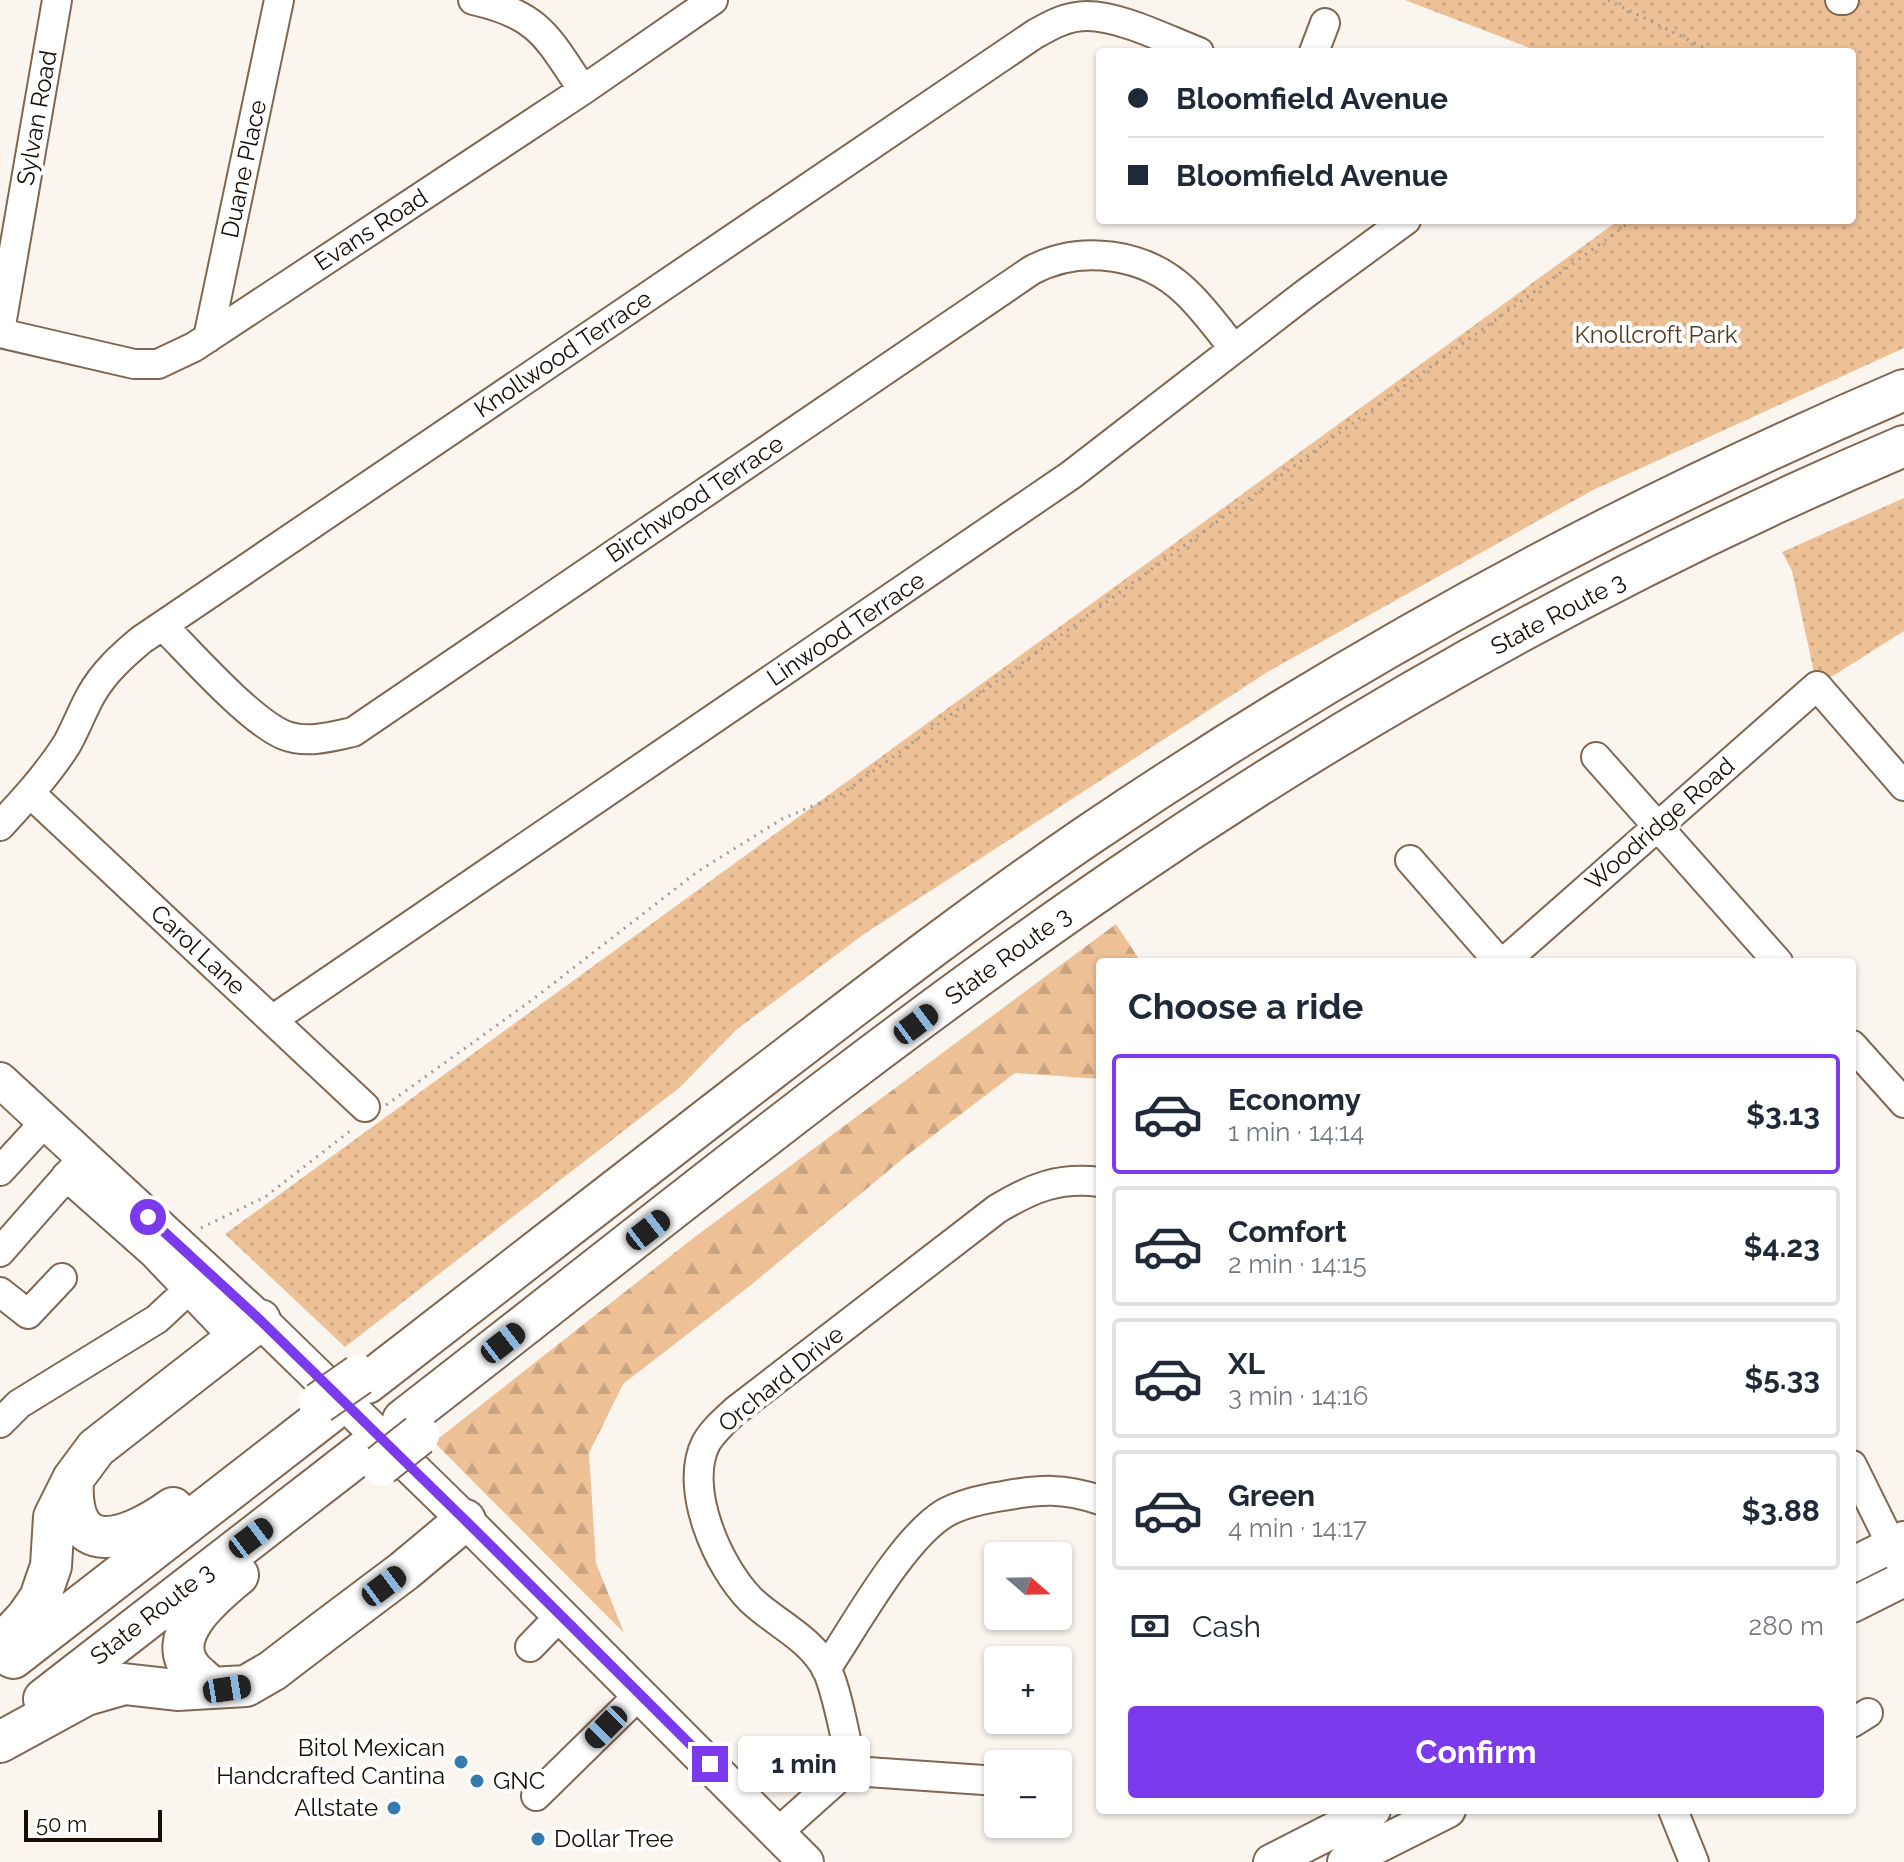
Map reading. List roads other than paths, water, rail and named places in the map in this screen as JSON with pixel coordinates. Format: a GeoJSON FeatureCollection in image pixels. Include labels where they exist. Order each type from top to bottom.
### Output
{"type":"FeatureCollection","features":[{"type":"Feature","properties":{"kind":"highway"},"geometry":{"type":"LineString","coordinates":[[73,1479],[71,1502],[78,1523],[84,1529],[107,1537],[133,1532],[160,1517],[324,1408],[482,1294],[922,954],[1087,836],[1200,762],[1350,670],[1550,558],[1720,473],[1904,390]]}},
{"type":"Feature","properties":{"kind":"highway","name":"State Route 3"},"geometry":{"type":"LineString","coordinates":[[0,1733],[411,1428],[791,1119],[1005,957],[1104,887],[1228,806],[1459,667],[1685,548],[1904,446]]}},
{"type":"Feature","properties":{"kind":"highway"},"geometry":{"type":"LineString","coordinates":[[0,1646],[40,1598],[51,1566],[54,1517],[73,1479],[96,1448],[248,1330]]}},
{"type":"Feature","properties":{"kind":"highway","name":"State Route 3"},"geometry":{"type":"LineString","coordinates":[[0,1668],[324,1408]]}},
{"type":"Feature","properties":{"kind":"highway"},"geometry":{"type":"LineString","coordinates":[[211,1688],[192,1671],[186,1658],[184,1643],[191,1624],[219,1591],[373,1457]]}},
{"type":"Feature","properties":{"kind":"highway"},"geometry":{"type":"LineString","coordinates":[[0,1742],[86,1695],[124,1684],[177,1690],[246,1686],[272,1671],[404,1571],[465,1520]]}},
{"type":"Feature","properties":{"kind":"main road"},"geometry":{"type":"LineString","coordinates":[[5,1093],[45,1122],[75,1167],[162,1245],[248,1330],[465,1520],[806,1862]]}},
{"type":"Feature","properties":{"kind":"main road"},"geometry":{"type":"LineString","coordinates":[[1856,1565],[1901,1566]]}},
{"type":"Feature","properties":{"kind":"main road"},"geometry":{"type":"LineString","coordinates":[[1856,1602],[1901,1566]]}},
{"type":"Feature","properties":{"kind":"main road"},"geometry":{"type":"LineString","coordinates":[[1271,1862],[1329,1820],[1355,1814]]}},
{"type":"Feature","properties":{"kind":"main road"},"geometry":{"type":"LineString","coordinates":[[1348,1861],[1440,1814]]}},
{"type":"Feature","properties":{"kind":"street","name":"Sylvan Road"},"geometry":{"type":"LineString","coordinates":[[0,332],[57,0]]}},
{"type":"Feature","properties":{"kind":"street","name":"Duane Place"},"geometry":{"type":"LineString","coordinates":[[208,338],[279,0]]}},
{"type":"Feature","properties":{"kind":"street"},"geometry":{"type":"LineString","coordinates":[[473,0],[522,15],[544,33],[583,90]]}},
{"type":"Feature","properties":{"kind":"street","name":"Evans Road"},"geometry":{"type":"LineString","coordinates":[[0,332],[134,364],[158,364],[208,338],[583,90],[713,0]]}},
{"type":"Feature","properties":{"kind":"street","name":"Knollwood Terrace"},"geometry":{"type":"LineString","coordinates":[[0,826],[30,793],[66,745],[91,695],[119,658],[1052,24],[1087,16],[1106,18],[1188,48]]}},
{"type":"Feature","properties":{"kind":"street"},"geometry":{"type":"LineString","coordinates":[[1316,48],[1325,23]]}},
{"type":"Feature","properties":{"kind":"street","name":"Linwood Terrace"},"geometry":{"type":"LineString","coordinates":[[272,1020],[1071,475],[1401,224]]}},
{"type":"Feature","properties":{"kind":"street","name":"Birchwood Terrace"},"geometry":{"type":"LineString","coordinates":[[163,626],[229,692],[266,724],[285,735],[303,739],[327,738],[353,732],[1049,260],[1073,255],[1103,255],[1150,266],[1187,292],[1234,349]]}},
{"type":"Feature","properties":{"kind":"street","name":"Woodridge Road"},"geometry":{"type":"LineString","coordinates":[[1507,958],[1817,686],[1904,786]]}},
{"type":"Feature","properties":{"kind":"street"},"geometry":{"type":"LineString","coordinates":[[1596,757],[1774,958]]}},
{"type":"Feature","properties":{"kind":"street","name":"Carol Lane"},"geometry":{"type":"LineString","coordinates":[[30,793],[370,1112]]}},
{"type":"Feature","properties":{"kind":"street"},"geometry":{"type":"LineString","coordinates":[[1410,860],[1498,958]]}},
{"type":"Feature","properties":{"kind":"street"},"geometry":{"type":"LineString","coordinates":[[1856,1049],[1904,1103]]}},
{"type":"Feature","properties":{"kind":"street"},"geometry":{"type":"LineString","coordinates":[[0,1171],[45,1122]]}},
{"type":"Feature","properties":{"kind":"street"},"geometry":{"type":"LineString","coordinates":[[0,1252],[75,1167]]}},
{"type":"Feature","properties":{"kind":"street","name":"Orchard Drive"},"geometry":{"type":"LineString","coordinates":[[853,1771],[826,1669],[798,1636],[748,1597],[720,1552],[706,1522],[698,1490],[705,1445],[715,1430],[735,1411],[997,1209],[1033,1188],[1070,1181],[1096,1182]]}},
{"type":"Feature","properties":{"kind":"street"},"geometry":{"type":"LineString","coordinates":[[162,1245],[187,1291],[248,1330]]}},
{"type":"Feature","properties":{"kind":"street"},"geometry":{"type":"LineString","coordinates":[[0,1292],[28,1314],[62,1278]]}},
{"type":"Feature","properties":{"kind":"street"},"geometry":{"type":"LineString","coordinates":[[0,1423],[19,1404],[157,1319],[187,1291]]}},
{"type":"Feature","properties":{"kind":"street"},"geometry":{"type":"LineString","coordinates":[[1856,1473],[1901,1566]]}},
{"type":"Feature","properties":{"kind":"street"},"geometry":{"type":"LineString","coordinates":[[826,1669],[915,1538],[944,1513],[974,1501],[1042,1489],[1063,1490],[1096,1499]]}},
{"type":"Feature","properties":{"kind":"street"},"geometry":{"type":"LineString","coordinates":[[530,1647],[561,1615]]}},
{"type":"Feature","properties":{"kind":"street"},"geometry":{"type":"LineString","coordinates":[[536,1796],[640,1694]]}},
{"type":"Feature","properties":{"kind":"street"},"geometry":{"type":"LineString","coordinates":[[777,1833],[842,1775],[853,1771],[984,1780]]}},
{"type":"Feature","properties":{"kind":"street"},"geometry":{"type":"LineString","coordinates":[[1675,1814],[1694,1862]]}},
{"type":"Feature","properties":{"kind":"street"},"geometry":{"type":"LineString","coordinates":[[1329,1820],[1348,1861]]}},
{"type":"Feature","properties":{"kind":"place","name":"Bitol Mexican Handcrafted Cantina"},"geometry":{"type":"Point","coordinates":[461,1762]}},
{"type":"Feature","properties":{"kind":"place","name":"GNC"},"geometry":{"type":"Point","coordinates":[477,1781]}},
{"type":"Feature","properties":{"kind":"place","name":"Allstate"},"geometry":{"type":"Point","coordinates":[394,1808]}},
{"type":"Feature","properties":{"kind":"place","name":"Dollar Tree"},"geometry":{"type":"Point","coordinates":[538,1839]}},
{"type":"Feature","properties":{"kind":"park label","name":"Knollcroft Park"},"geometry":{"type":"Point","coordinates":[1656,335]}}]}
